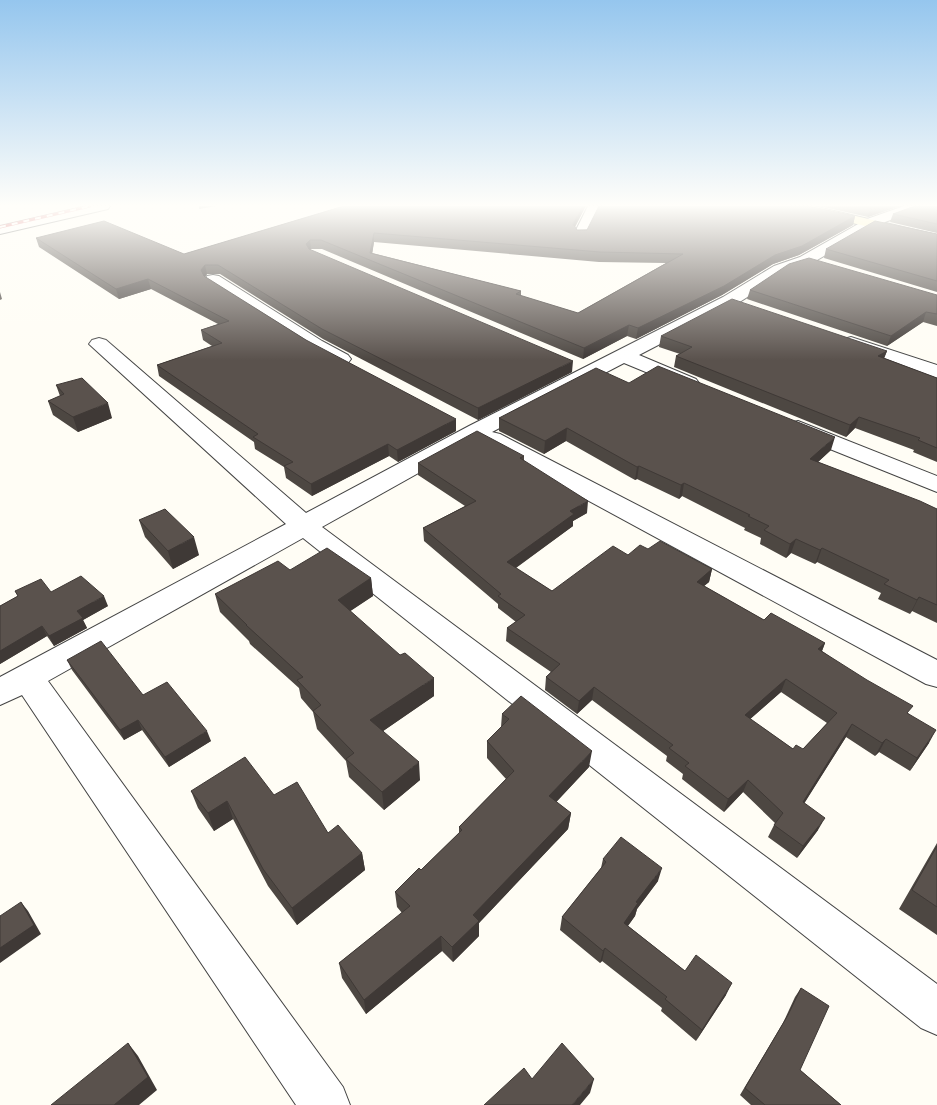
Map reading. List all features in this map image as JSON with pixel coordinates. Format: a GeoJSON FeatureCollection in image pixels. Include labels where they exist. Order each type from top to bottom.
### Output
{"type":"FeatureCollection","features":[{"type":"Feature","properties":{"kind":"street"},"geometry":{"type":"LineString","coordinates":[[325,1105],[14,685],[477,431],[584,369],[623,356],[738,304],[780,270],[815,263],[823,258]]}},
{"type":"Feature","properties":{"kind":"street"},"geometry":{"type":"LineString","coordinates":[[213,280],[315,346],[358,368]]}},
{"type":"Feature","properties":{"kind":"street"},"geometry":{"type":"LineString","coordinates":[[833,337],[937,372]]}},
{"type":"Feature","properties":{"kind":"street"},"geometry":{"type":"LineString","coordinates":[[99,344],[304,526],[937,1012]]}},
{"type":"Feature","properties":{"kind":"street"},"geometry":{"type":"LineString","coordinates":[[623,356],[706,390]]}},
{"type":"Feature","properties":{"kind":"street"},"geometry":{"type":"LineString","coordinates":[[451,418],[937,675]]}},
{"type":"Feature","properties":{"kind":"street"},"geometry":{"type":"LineString","coordinates":[[780,420],[937,485]]}},
{"type":"Feature","properties":{"kind":"building"},"geometry":{"type":"Polygon","coordinates":[[[67,258],[329,258],[573,361],[478,408],[322,329],[218,265],[205,265],[201,270],[204,276],[306,340],[456,419],[397,450],[388,444],[311,484],[284,466],[293,462],[253,437],[258,434],[157,365],[222,343],[201,330],[229,321],[148,279],[116,289],[67,258]]]}},
{"type":"Feature","properties":{"kind":"building"},"geometry":{"type":"Polygon","coordinates":[[[364,258],[388,258],[521,291],[516,294],[578,313],[677,258],[771,258],[724,286],[638,328],[629,325],[584,348],[364,258]]]}},
{"type":"Feature","properties":{"kind":"building"},"geometry":{"type":"Polygon","coordinates":[[[809,258],[937,295],[937,314],[926,312],[891,336],[750,290],[789,264],[809,258]]]}},
{"type":"Feature","properties":{"kind":"building"},"geometry":{"type":"Polygon","coordinates":[[[856,258],[937,258],[937,281],[856,258]]]}},
{"type":"Feature","properties":{"kind":"building"},"geometry":{"type":"Polygon","coordinates":[[[732,299],[887,351],[878,356],[937,378],[937,448],[918,440],[920,438],[859,417],[850,425],[676,356],[692,347],[661,336],[732,299]]]}},
{"type":"Feature","properties":{"kind":"building"},"geometry":{"type":"Polygon","coordinates":[[[658,366],[835,437],[810,459],[937,509],[937,605],[919,597],[917,600],[884,584],[889,580],[822,548],[820,550],[796,539],[790,544],[764,530],[769,526],[748,516],[750,515],[684,483],[681,485],[639,466],[637,467],[567,428],[545,441],[499,418],[596,368],[629,383],[658,366]]]}},
{"type":"Feature","properties":{"kind":"building"},"geometry":{"type":"Polygon","coordinates":[[[82,378],[108,403],[73,417],[48,401],[64,394],[56,385],[82,378]]]}},
{"type":"Feature","properties":{"kind":"building"},"geometry":{"type":"Polygon","coordinates":[[[477,431],[524,456],[520,458],[588,501],[570,511],[574,514],[507,562],[552,591],[613,546],[628,555],[640,545],[648,549],[660,541],[712,569],[697,582],[764,620],[771,613],[825,643],[818,649],[913,706],[907,713],[936,730],[917,758],[886,739],[882,743],[852,724],[803,802],[825,818],[803,846],[774,825],[783,813],[748,780],[728,799],[685,766],[689,763],[669,748],[673,745],[594,687],[579,701],[546,677],[560,664],[507,628],[525,615],[498,596],[501,594],[423,528],[476,501],[418,463],[477,431]],[[786,679],[745,715],[793,749],[796,745],[803,749],[837,713],[786,679]]]}},
{"type":"Feature","properties":{"kind":"building"},"geometry":{"type":"Polygon","coordinates":[[[165,509],[194,537],[168,551],[139,520],[165,509]]]}},
{"type":"Feature","properties":{"kind":"building"},"geometry":{"type":"Polygon","coordinates":[[[327,548],[371,578],[338,600],[400,655],[405,653],[434,678],[370,720],[419,762],[382,792],[346,759],[354,753],[313,711],[321,705],[297,680],[303,677],[215,594],[278,561],[290,570],[327,548]]]}},
{"type":"Feature","properties":{"kind":"building"},"geometry":{"type":"Polygon","coordinates":[[[81,576],[104,596],[77,611],[83,618],[49,636],[42,626],[0,651],[0,606],[18,596],[15,591],[41,579],[51,592],[81,576]]]}},
{"type":"Feature","properties":{"kind":"building"},"geometry":{"type":"Polygon","coordinates":[[[101,641],[143,695],[167,682],[207,731],[165,757],[138,720],[120,730],[67,660],[101,641]]]}},
{"type":"Feature","properties":{"kind":"building"},"geometry":{"type":"Polygon","coordinates":[[[521,696],[592,751],[549,796],[571,813],[473,915],[479,921],[452,947],[441,936],[364,1000],[339,963],[410,906],[395,892],[419,868],[421,870],[462,830],[459,827],[514,771],[487,741],[509,719],[502,714],[521,696]]]}},
{"type":"Feature","properties":{"kind":"building"},"geometry":{"type":"Polygon","coordinates":[[[245,757],[274,795],[297,782],[328,833],[338,825],[362,853],[292,908],[263,869],[227,801],[208,813],[191,791],[245,757]]]}},
{"type":"Feature","properties":{"kind":"building"},"geometry":{"type":"Polygon","coordinates":[[[621,837],[662,868],[636,902],[638,903],[624,923],[685,971],[696,955],[732,983],[702,1030],[665,999],[667,997],[605,948],[603,951],[562,917],[606,862],[603,859],[621,837]]]}},
{"type":"Feature","properties":{"kind":"building"},"geometry":{"type":"Polygon","coordinates":[[[937,846],[937,907],[912,890],[937,846]]]}},
{"type":"Feature","properties":{"kind":"building"},"geometry":{"type":"Polygon","coordinates":[[[21,902],[34,925],[0,948],[0,916],[21,902]]]}},
{"type":"Feature","properties":{"kind":"building"},"geometry":{"type":"Polygon","coordinates":[[[801,988],[829,1006],[800,1070],[841,1105],[765,1105],[745,1088],[788,1015],[801,988]]]}},
{"type":"Feature","properties":{"kind":"building"},"geometry":{"type":"Polygon","coordinates":[[[128,1043],[148,1077],[114,1105],[51,1105],[128,1043]]]}},
{"type":"Feature","properties":{"kind":"building"},"geometry":{"type":"Polygon","coordinates":[[[562,1043],[594,1079],[572,1105],[484,1105],[524,1068],[532,1079],[562,1043]]]}}]}
